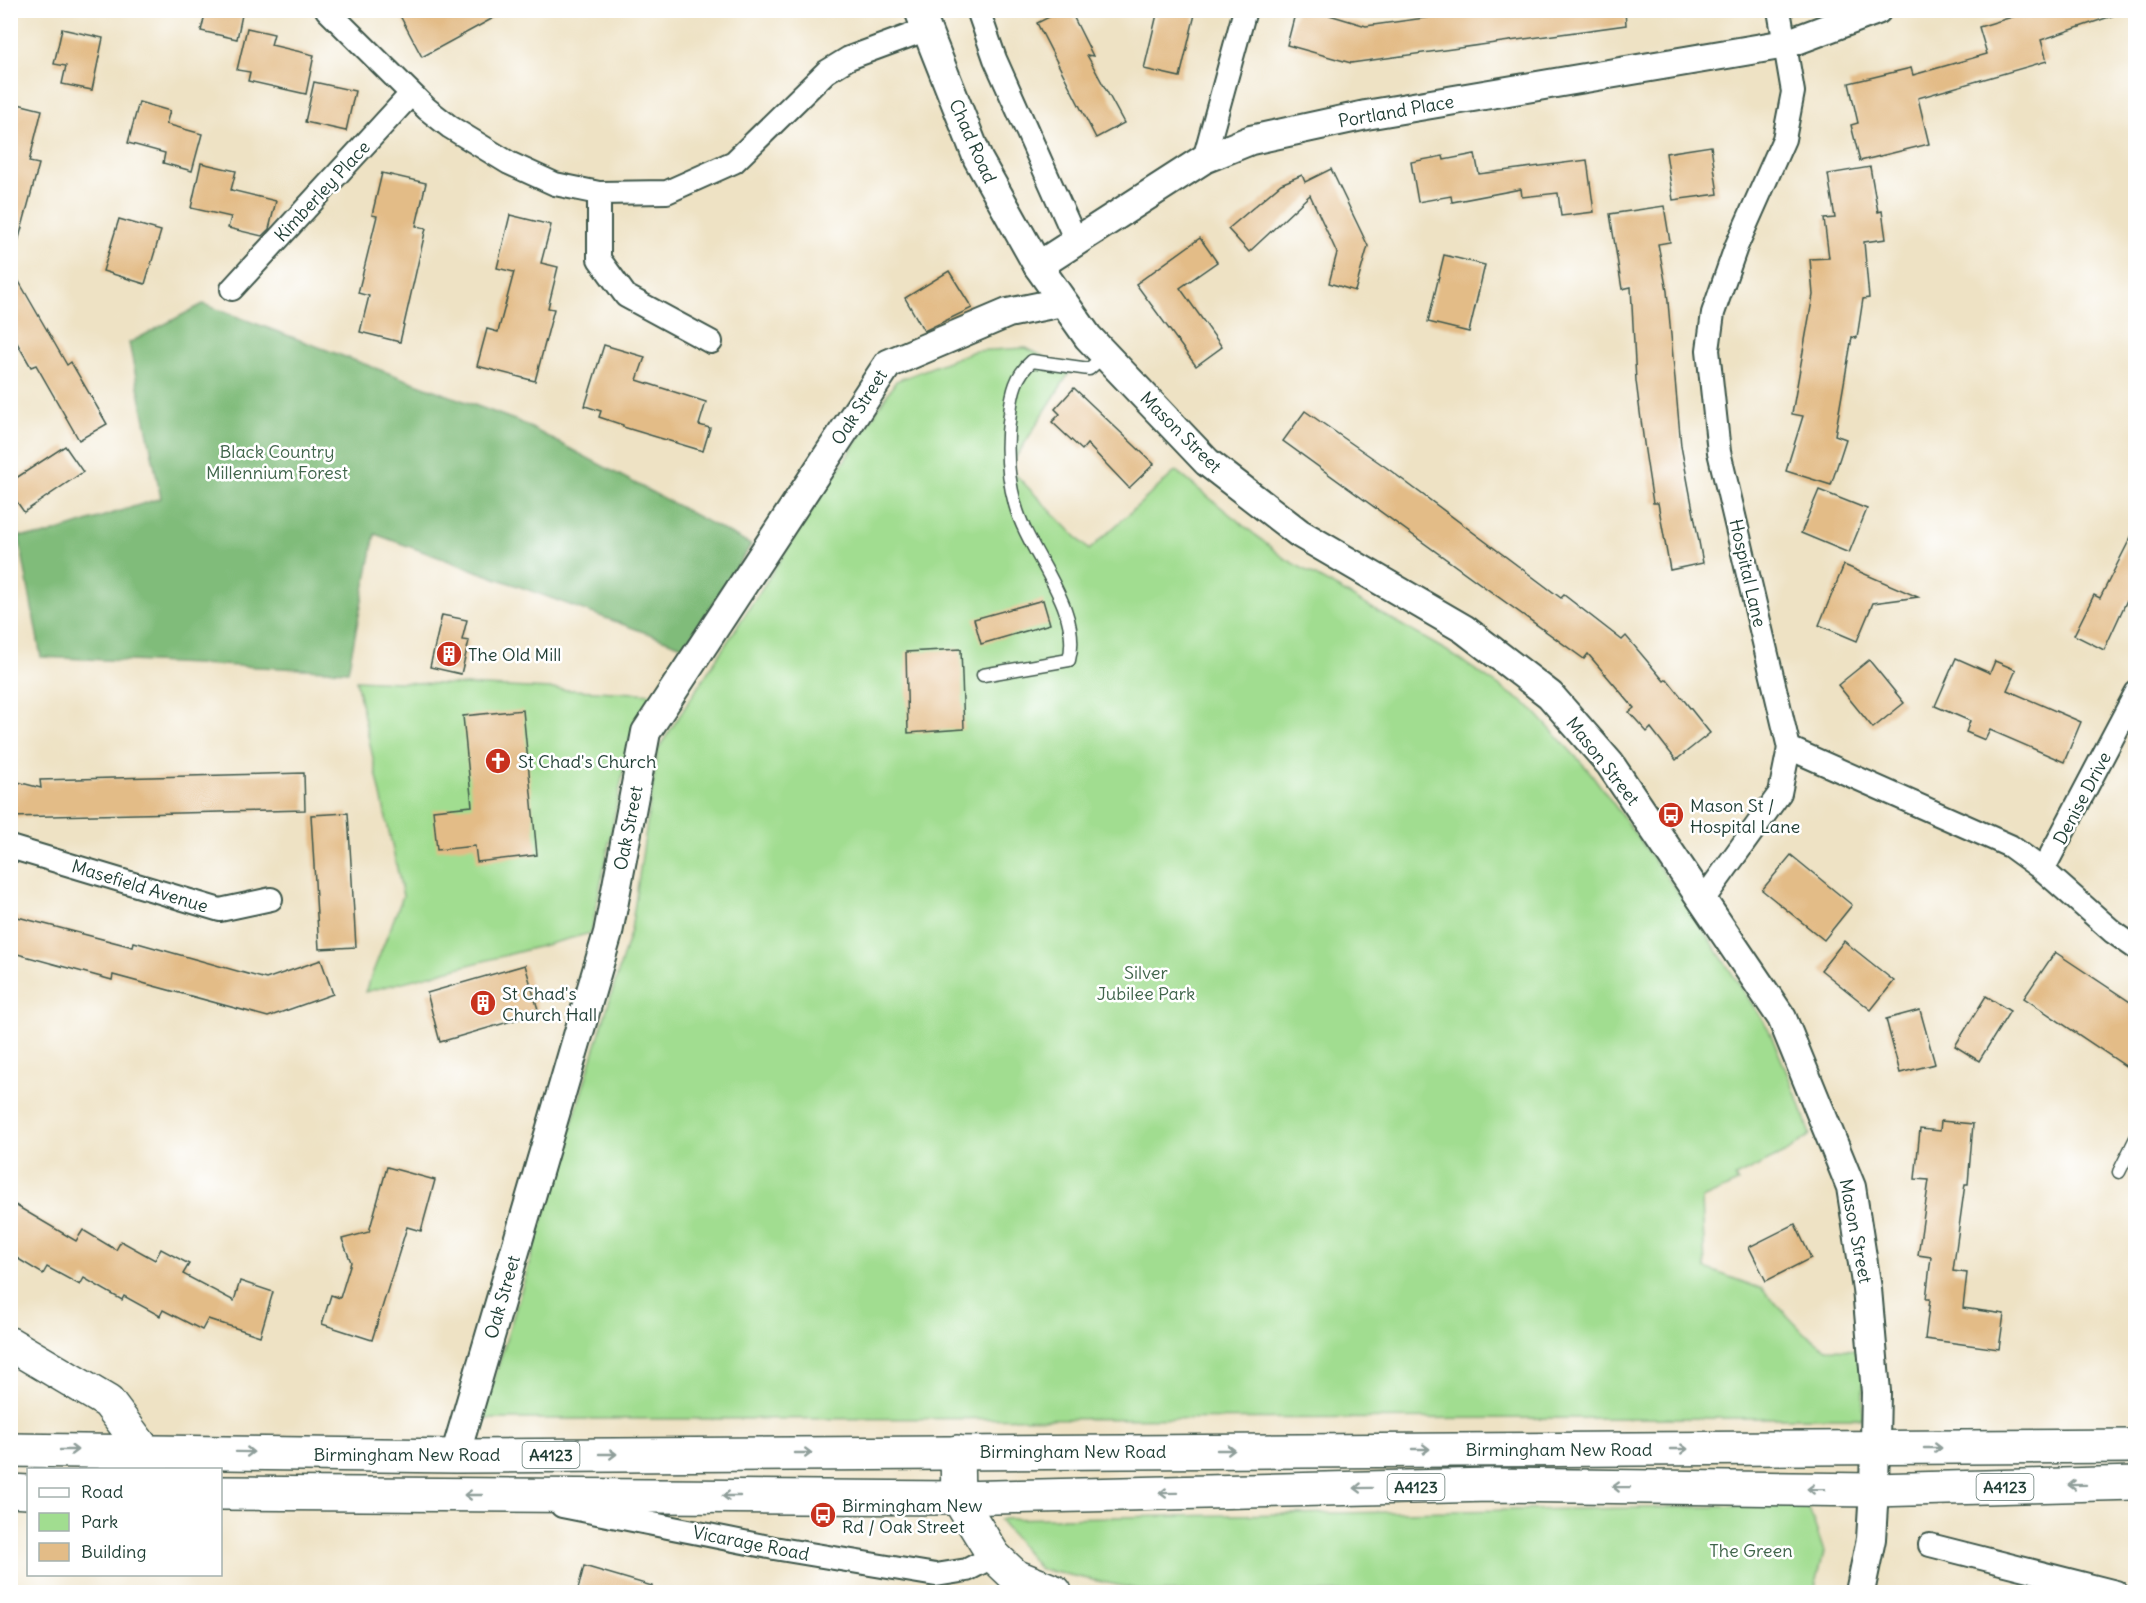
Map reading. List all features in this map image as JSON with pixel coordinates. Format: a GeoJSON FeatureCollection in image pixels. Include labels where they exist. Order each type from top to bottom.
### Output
{"type":"FeatureCollection","features":[{"type":"Feature","properties":{"kind":"main road"},"geometry":{"type":"LineString","coordinates":[[10,1344],[108,1402],[147,1460]]}},
{"type":"Feature","properties":{"kind":"main road","name":"Birmingham New Road"},"geometry":{"type":"LineString","coordinates":[[10,1450],[147,1460],[455,1455],[1477,1448],[1788,1450],[1874,1446],[2136,1446]]}},
{"type":"Feature","properties":{"kind":"main road"},"geometry":{"type":"LineString","coordinates":[[957,1452],[957,1498],[994,1556],[1015,1576],[1055,1593]]}},
{"type":"Feature","properties":{"kind":"main road","name":"Birmingham New Road"},"geometry":{"type":"LineString","coordinates":[[222,1493],[957,1498],[1490,1485],[1874,1490],[2136,1483]]}},
{"type":"Feature","properties":{"kind":"main road"},"geometry":{"type":"LineString","coordinates":[[10,1491],[27,1492]]}},
{"type":"Feature","properties":{"kind":"street"},"geometry":{"type":"LineString","coordinates":[[327,10],[411,94],[450,127],[509,163],[555,184],[599,193],[667,192],[734,162],[826,72],[922,20]]}},
{"type":"Feature","properties":{"kind":"street"},"geometry":{"type":"LineString","coordinates":[[978,10],[995,59],[1077,243]]}},
{"type":"Feature","properties":{"kind":"street"},"geometry":{"type":"LineString","coordinates":[[1204,159],[1245,10]]}},
{"type":"Feature","properties":{"kind":"street","name":"Hospital Lane"},"geometry":{"type":"LineString","coordinates":[[1779,10],[1793,92],[1784,139],[1732,258],[1713,313],[1708,350],[1719,452],[1789,748]]}},
{"type":"Feature","properties":{"kind":"street","name":"Portland Place"},"geometry":{"type":"LineString","coordinates":[[1038,266],[1204,159],[1251,140],[1366,115],[1786,44],[1877,10]]}},
{"type":"Feature","properties":{"kind":"street","name":"Chad Road"},"geometry":{"type":"LineString","coordinates":[[922,20],[978,159],[1038,266]]}},
{"type":"Feature","properties":{"kind":"street","name":"Kimberley Place"},"geometry":{"type":"LineString","coordinates":[[232,289],[411,94]]}},
{"type":"Feature","properties":{"kind":"street"},"geometry":{"type":"LineString","coordinates":[[599,193],[598,259],[626,296],[711,342]]}},
{"type":"Feature","properties":{"kind":"street","name":"Mason Street"},"geometry":{"type":"LineString","coordinates":[[1038,266],[1088,337],[1207,462],[1299,533],[1464,629],[1550,695],[1610,764],[1782,1018],[1851,1187],[1868,1300],[1876,1392],[1874,1490],[1871,1539],[1860,1593]]}},
{"type":"Feature","properties":{"kind":"street","name":"Oak Street"},"geometry":{"type":"LineString","coordinates":[[455,1455],[608,933],[646,732],[888,364],[1008,313],[1062,302]]}},
{"type":"Feature","properties":{"kind":"street","name":"Denise Drive"},"geometry":{"type":"LineString","coordinates":[[2043,870],[2136,693]]}},
{"type":"Feature","properties":{"kind":"street"},"geometry":{"type":"LineString","coordinates":[[1703,900],[1780,793],[1789,748],[2010,846],[2043,870],[2113,932],[2136,948]]}},
{"type":"Feature","properties":{"kind":"street","name":"Masefield Avenue"},"geometry":{"type":"LineString","coordinates":[[10,847],[220,910],[271,899]]}},
{"type":"Feature","properties":{"kind":"street","name":"Vicarage Road"},"geometry":{"type":"LineString","coordinates":[[506,1495],[774,1548],[936,1575],[967,1570],[994,1556]]}},
{"type":"Feature","properties":{"kind":"street"},"geometry":{"type":"LineString","coordinates":[[1930,1545],[2116,1593]]}},
{"type":"Feature","properties":{"kind":"lane"},"geometry":{"type":"LineString","coordinates":[[983,675],[1069,660],[1074,644],[1068,617],[1015,505],[1006,440],[1012,391],[1022,369],[1032,361],[1089,369],[1105,355]]}},
{"type":"Feature","properties":{"kind":"lane"},"geometry":{"type":"LineString","coordinates":[[2119,1172],[2136,1138]]}},
{"type":"Feature","properties":{"kind":"green space","name":"Black Country Millennium Forest"},"geometry":{"type":"Polygon","coordinates":[[[203,304],[520,422],[751,545],[685,647],[375,534],[348,671],[41,657],[19,536],[42,536],[161,498],[129,343],[203,304]]]}},
{"type":"Feature","properties":{"kind":"green space","name":"Silver Jubilee Park"},"geometry":{"type":"Polygon","coordinates":[[[1026,348],[1071,370],[1009,468],[1089,550],[1176,471],[1284,558],[1447,651],[1530,707],[1590,772],[1683,899],[1768,1028],[1800,1104],[1810,1135],[1788,1151],[1735,1177],[1738,1183],[1702,1199],[1705,1268],[1762,1289],[1804,1333],[1827,1349],[1865,1350],[1862,1418],[482,1419],[631,930],[658,749],[896,381],[974,351],[1026,348]]]}},
{"type":"Feature","properties":{"kind":"green space"},"geometry":{"type":"Polygon","coordinates":[[[356,680],[657,694],[630,738],[591,933],[365,992],[403,896],[356,680]]]}},
{"type":"Feature","properties":{"kind":"green space","name":"The Green"},"geometry":{"type":"Polygon","coordinates":[[[1808,1505],[1824,1552],[1814,1592],[1151,1592],[1040,1569],[999,1519],[1808,1505]]]}},
{"type":"Feature","properties":{"kind":"building"},"geometry":{"type":"Polygon","coordinates":[[[206,10],[243,10],[237,39],[201,31],[206,10]]]}},
{"type":"Feature","properties":{"kind":"building"},"geometry":{"type":"Polygon","coordinates":[[[397,10],[508,10],[422,57],[397,10]]]}},
{"type":"Feature","properties":{"kind":"building"},"geometry":{"type":"Polygon","coordinates":[[[1063,10],[1070,10],[1093,56],[1087,55],[1124,123],[1096,138],[1037,23],[1063,10]]]}},
{"type":"Feature","properties":{"kind":"building"},"geometry":{"type":"Polygon","coordinates":[[[1158,10],[1196,10],[1180,77],[1144,69],[1158,10]]]}},
{"type":"Feature","properties":{"kind":"building"},"geometry":{"type":"Polygon","coordinates":[[[1296,10],[1313,10],[1366,26],[1483,10],[1625,10],[1626,25],[1351,63],[1287,45],[1296,10]]]}},
{"type":"Feature","properties":{"kind":"building"},"geometry":{"type":"Polygon","coordinates":[[[2035,10],[2114,10],[2115,15],[2041,40],[2047,61],[1918,98],[1929,144],[1860,161],[1851,125],[1858,123],[1849,83],[1911,68],[1913,75],[1987,54],[1979,27],[2035,10]]]}},
{"type":"Feature","properties":{"kind":"building"},"geometry":{"type":"Polygon","coordinates":[[[247,28],[274,34],[271,45],[314,55],[306,94],[248,81],[250,72],[237,70],[247,28]]]}},
{"type":"Feature","properties":{"kind":"building"},"geometry":{"type":"Polygon","coordinates":[[[62,29],[103,38],[92,90],[62,84],[66,66],[54,64],[62,29]]]}},
{"type":"Feature","properties":{"kind":"building"},"geometry":{"type":"Polygon","coordinates":[[[314,82],[355,91],[346,131],[305,122],[314,82]]]}},
{"type":"Feature","properties":{"kind":"building"},"geometry":{"type":"Polygon","coordinates":[[[10,102],[42,110],[29,162],[39,164],[18,242],[10,241],[10,102]]]}},
{"type":"Feature","properties":{"kind":"building"},"geometry":{"type":"Polygon","coordinates":[[[139,102],[170,111],[166,124],[202,134],[192,171],[163,163],[165,153],[128,143],[139,102]]]}},
{"type":"Feature","properties":{"kind":"building"},"geometry":{"type":"Polygon","coordinates":[[[1711,146],[1718,194],[1673,200],[1666,153],[1711,146]]]}},
{"type":"Feature","properties":{"kind":"building"},"geometry":{"type":"Polygon","coordinates":[[[1475,154],[1479,174],[1587,160],[1594,212],[1561,216],[1558,193],[1522,197],[1521,189],[1452,202],[1451,196],[1418,202],[1411,162],[1443,156],[1444,160],[1475,154]]]}},
{"type":"Feature","properties":{"kind":"building"},"geometry":{"type":"Polygon","coordinates":[[[201,163],[236,171],[231,190],[276,201],[269,229],[262,236],[228,228],[231,217],[191,208],[201,163]]]}},
{"type":"Feature","properties":{"kind":"building"},"geometry":{"type":"Polygon","coordinates":[[[1870,167],[1878,212],[1882,211],[1886,239],[1864,242],[1869,298],[1863,299],[1857,338],[1852,337],[1835,435],[1846,439],[1831,485],[1786,471],[1803,416],[1792,414],[1813,295],[1810,259],[1829,258],[1824,219],[1835,218],[1828,174],[1870,167]]]}},
{"type":"Feature","properties":{"kind":"building"},"geometry":{"type":"Polygon","coordinates":[[[1331,169],[1368,246],[1355,291],[1329,283],[1337,253],[1310,195],[1249,252],[1228,229],[1281,184],[1302,175],[1305,182],[1331,169]]]}},
{"type":"Feature","properties":{"kind":"building"},"geometry":{"type":"Polygon","coordinates":[[[382,173],[426,183],[416,226],[426,228],[400,342],[360,332],[369,296],[358,293],[377,216],[372,215],[382,173]]]}},
{"type":"Feature","properties":{"kind":"building"},"geometry":{"type":"Polygon","coordinates":[[[1664,206],[1670,242],[1658,244],[1667,291],[1681,446],[1703,563],[1670,570],[1658,503],[1653,503],[1645,451],[1636,381],[1631,287],[1622,289],[1610,214],[1664,206]]]}},
{"type":"Feature","properties":{"kind":"building"},"geometry":{"type":"Polygon","coordinates":[[[510,215],[551,225],[541,263],[558,267],[548,308],[554,309],[535,381],[477,366],[487,329],[498,332],[514,272],[497,268],[510,215]]]}},
{"type":"Feature","properties":{"kind":"building"},"geometry":{"type":"Polygon","coordinates":[[[119,219],[161,231],[145,284],[103,271],[119,219]]]}},
{"type":"Feature","properties":{"kind":"building"},"geometry":{"type":"Polygon","coordinates":[[[1200,238],[1217,262],[1180,288],[1222,347],[1196,366],[1136,284],[1200,238]]]}},
{"type":"Feature","properties":{"kind":"building"},"geometry":{"type":"Polygon","coordinates":[[[1444,255],[1485,265],[1469,332],[1428,322],[1444,255]]]}},
{"type":"Feature","properties":{"kind":"building"},"geometry":{"type":"Polygon","coordinates":[[[10,266],[67,365],[71,362],[107,424],[79,440],[36,365],[31,367],[10,331],[10,266]]]}},
{"type":"Feature","properties":{"kind":"building"},"geometry":{"type":"Polygon","coordinates":[[[949,271],[972,308],[924,331],[905,298],[949,271]]]}},
{"type":"Feature","properties":{"kind":"building"},"geometry":{"type":"Polygon","coordinates":[[[604,345],[645,357],[637,380],[706,402],[699,425],[710,428],[703,451],[623,427],[623,425],[599,417],[601,411],[585,406],[604,345]]]}},
{"type":"Feature","properties":{"kind":"building"},"geometry":{"type":"Polygon","coordinates":[[[1074,388],[1154,464],[1129,488],[1087,444],[1082,450],[1052,422],[1060,414],[1055,409],[1074,388]]]}},
{"type":"Feature","properties":{"kind":"building"},"geometry":{"type":"Polygon","coordinates":[[[1305,411],[1387,468],[1561,598],[1564,595],[1622,640],[1626,636],[1664,681],[1667,679],[1710,733],[1676,760],[1651,728],[1647,732],[1629,712],[1634,708],[1588,654],[1584,659],[1283,441],[1305,411]]]}},
{"type":"Feature","properties":{"kind":"building"},"geometry":{"type":"Polygon","coordinates":[[[65,446],[83,472],[24,512],[10,492],[10,482],[65,446]]]}},
{"type":"Feature","properties":{"kind":"building"},"geometry":{"type":"Polygon","coordinates":[[[1819,490],[1867,509],[1849,553],[1801,533],[1819,490]]]}},
{"type":"Feature","properties":{"kind":"building"},"geometry":{"type":"Polygon","coordinates":[[[2136,527],[2136,604],[2127,600],[2104,650],[2074,635],[2094,595],[2100,598],[2136,527]]]}},
{"type":"Feature","properties":{"kind":"building"},"geometry":{"type":"Polygon","coordinates":[[[1844,565],[1918,597],[1873,603],[1857,641],[1819,625],[1844,565]]]}},
{"type":"Feature","properties":{"kind":"building"},"geometry":{"type":"Polygon","coordinates":[[[1043,600],[1050,624],[981,644],[974,619],[1043,600]]]}},
{"type":"Feature","properties":{"kind":"building","name":"The Old Mill"},"geometry":{"type":"Polygon","coordinates":[[[442,615],[467,620],[462,640],[469,641],[461,674],[430,667],[442,615]]]}},
{"type":"Feature","properties":{"kind":"building"},"geometry":{"type":"Polygon","coordinates":[[[961,649],[964,729],[908,733],[906,652],[961,649]]]}},
{"type":"Feature","properties":{"kind":"building"},"geometry":{"type":"Polygon","coordinates":[[[1956,658],[1990,673],[1995,661],[2016,670],[2007,690],[2081,722],[2064,762],[1990,730],[1985,740],[1966,732],[1970,721],[1935,706],[1956,658]]]}},
{"type":"Feature","properties":{"kind":"building"},"geometry":{"type":"Polygon","coordinates":[[[1869,660],[1904,703],[1873,728],[1838,685],[1869,660]]]}},
{"type":"Feature","properties":{"kind":"building","name":"St Chad's Church"},"geometry":{"type":"Polygon","coordinates":[[[523,710],[537,855],[477,862],[475,846],[437,850],[433,810],[472,806],[463,716],[523,710]]]}},
{"type":"Feature","properties":{"kind":"building"},"geometry":{"type":"Polygon","coordinates":[[[304,773],[305,810],[10,817],[10,780],[41,788],[40,780],[304,773]]]}},
{"type":"Feature","properties":{"kind":"building"},"geometry":{"type":"Polygon","coordinates":[[[348,813],[356,947],[319,949],[311,815],[348,813]]]}},
{"type":"Feature","properties":{"kind":"building"},"geometry":{"type":"Polygon","coordinates":[[[1791,855],[1852,905],[1824,940],[1762,890],[1791,855]]]}},
{"type":"Feature","properties":{"kind":"building"},"geometry":{"type":"Polygon","coordinates":[[[10,915],[133,947],[134,942],[266,979],[321,960],[333,994],[268,1017],[113,975],[112,980],[10,952],[10,915]]]}},
{"type":"Feature","properties":{"kind":"building"},"geometry":{"type":"Polygon","coordinates":[[[1844,941],[1894,981],[1871,1010],[1821,970],[1844,941]]]}},
{"type":"Feature","properties":{"kind":"building"},"geometry":{"type":"Polygon","coordinates":[[[2055,952],[2136,1006],[2136,1073],[2024,998],[2055,952]]]}},
{"type":"Feature","properties":{"kind":"building","name":"St Chad's Church Hall"},"geometry":{"type":"Polygon","coordinates":[[[525,965],[539,1013],[440,1042],[427,993],[525,965]]]}},
{"type":"Feature","properties":{"kind":"building"},"geometry":{"type":"Polygon","coordinates":[[[1986,996],[2010,1011],[1979,1061],[1955,1046],[1986,996]]]}},
{"type":"Feature","properties":{"kind":"building"},"geometry":{"type":"Polygon","coordinates":[[[1920,1010],[1935,1064],[1900,1073],[1886,1019],[1920,1010]]]}},
{"type":"Feature","properties":{"kind":"building"},"geometry":{"type":"Polygon","coordinates":[[[1941,1121],[1973,1124],[1968,1184],[1965,1184],[1953,1271],[1967,1273],[1963,1308],[2004,1314],[1999,1349],[1925,1339],[1930,1299],[1926,1299],[1931,1257],[1918,1255],[1929,1180],[1915,1179],[1920,1129],[1940,1131],[1941,1121]]]}},
{"type":"Feature","properties":{"kind":"building"},"geometry":{"type":"Polygon","coordinates":[[[387,1167],[435,1180],[421,1231],[407,1227],[372,1340],[322,1324],[331,1295],[340,1298],[351,1262],[342,1239],[369,1232],[387,1167]]]}},
{"type":"Feature","properties":{"kind":"building"},"geometry":{"type":"Polygon","coordinates":[[[10,1202],[76,1241],[83,1230],[116,1250],[121,1241],[155,1260],[161,1249],[189,1264],[183,1274],[234,1301],[240,1281],[273,1292],[260,1336],[208,1319],[202,1330],[163,1310],[160,1316],[124,1296],[122,1300],[84,1278],[80,1285],[47,1267],[43,1274],[10,1254],[10,1202]]]}},
{"type":"Feature","properties":{"kind":"building"},"geometry":{"type":"Polygon","coordinates":[[[1795,1224],[1811,1258],[1766,1281],[1749,1247],[1795,1224]]]}},
{"type":"Feature","properties":{"kind":"building"},"geometry":{"type":"Polygon","coordinates":[[[584,1566],[652,1586],[652,1593],[577,1593],[584,1566]]]}},
{"type":"Feature","properties":{"kind":"place","name":"The Old Mill"},"geometry":{"type":"Point","coordinates":[449,654]}},
{"type":"Feature","properties":{"kind":"place","name":"St Chad's Church"},"geometry":{"type":"Point","coordinates":[498,761]}},
{"type":"Feature","properties":{"kind":"place","name":"Mason St / Hospital Lane"},"geometry":{"type":"Point","coordinates":[1671,815]}},
{"type":"Feature","properties":{"kind":"place","name":"St Chad's Church Hall"},"geometry":{"type":"Point","coordinates":[483,1003]}},
{"type":"Feature","properties":{"kind":"place","name":"Birmingham New Rd / Oak Street"},"geometry":{"type":"Point","coordinates":[823,1515]}}]}
